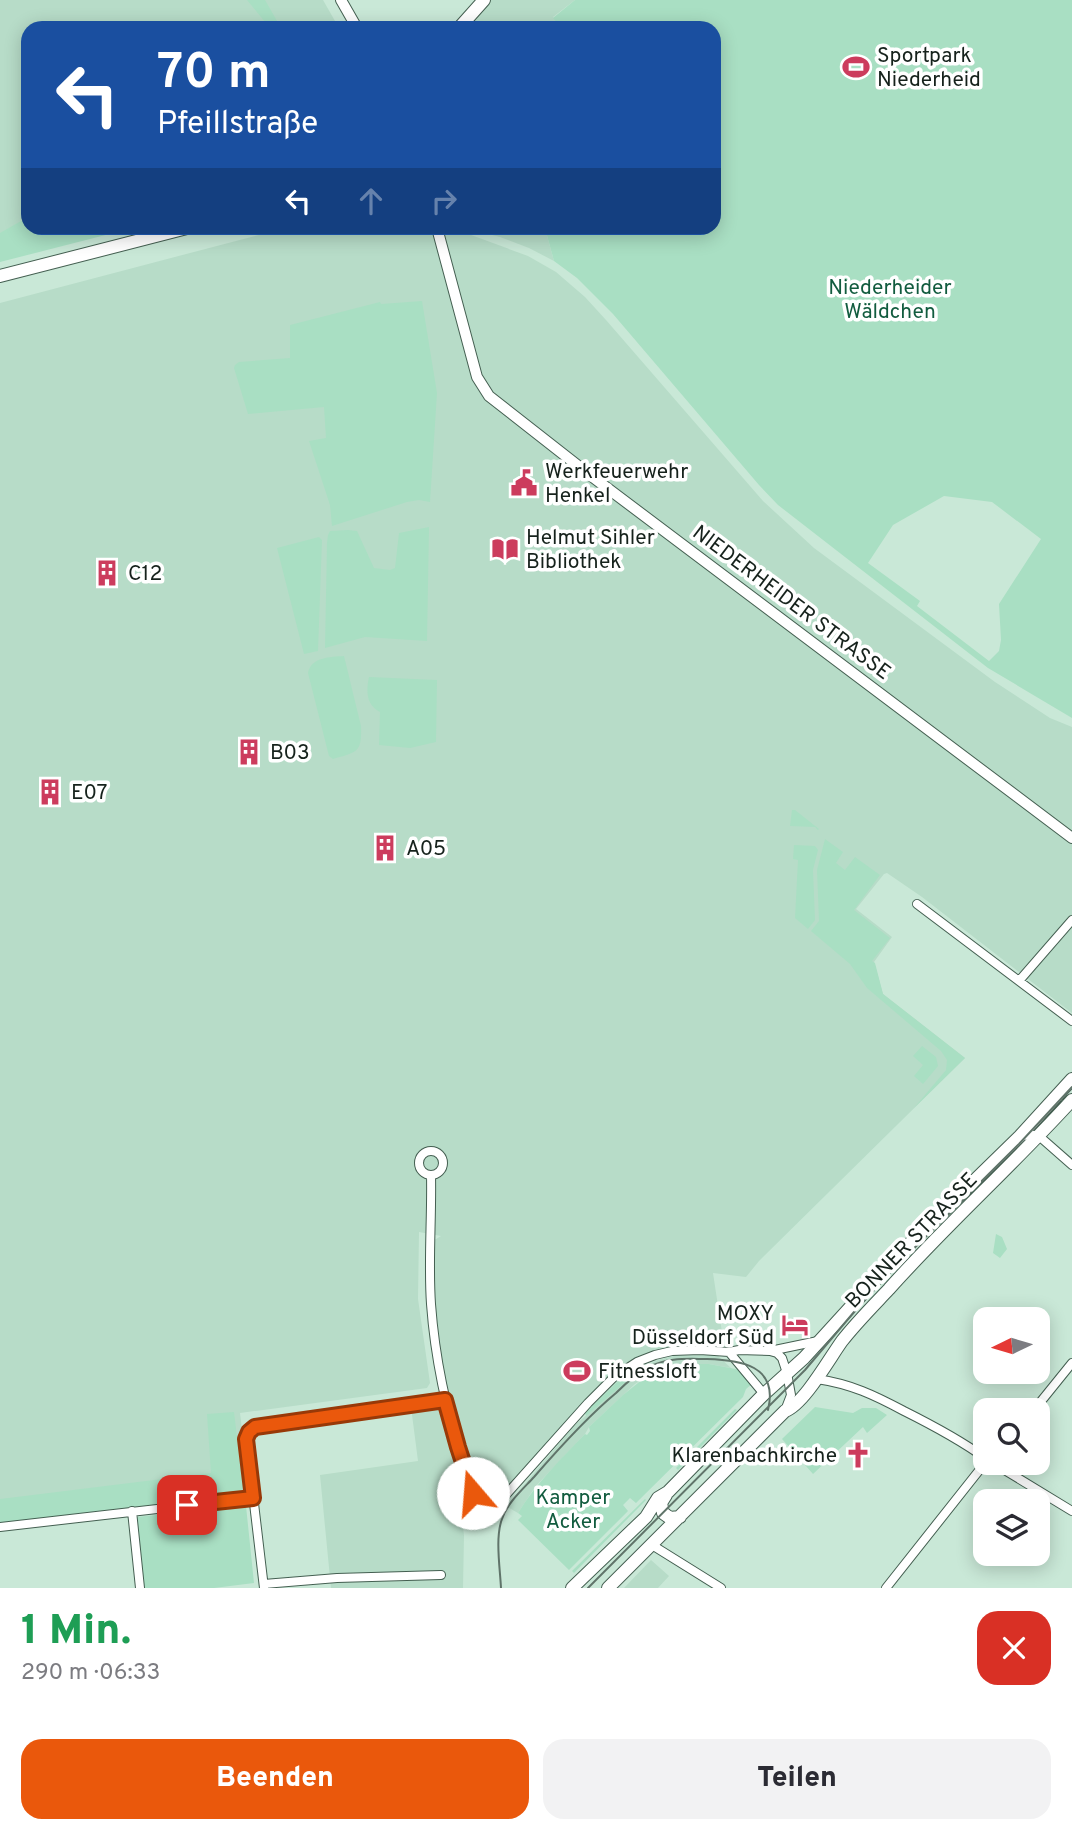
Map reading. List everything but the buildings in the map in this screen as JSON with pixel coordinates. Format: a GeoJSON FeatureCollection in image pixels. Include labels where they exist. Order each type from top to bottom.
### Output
{"type":"FeatureCollection","features":[{"type":"Feature","properties":{"kind":"main road"},"geometry":{"type":"LineString","coordinates":[[465,21],[484,0]]}},
{"type":"Feature","properties":{"kind":"main road"},"geometry":{"type":"LineString","coordinates":[[0,276],[160,235]]}},
{"type":"Feature","properties":{"kind":"main road","name":"BONNER STRASSE"},"geometry":{"type":"LineString","coordinates":[[572,1588],[646,1517],[658,1498],[668,1492],[820,1340],[898,1256],[1020,1136],[1072,1079]]}},
{"type":"Feature","properties":{"kind":"main road","name":"BONNER STRASSE"},"geometry":{"type":"LineString","coordinates":[[608,1588],[785,1411],[791,1409],[817,1379],[843,1340],[907,1269],[1072,1100]]}},
{"type":"Feature","properties":{"kind":"main road"},"geometry":{"type":"LineString","coordinates":[[668,1492],[662,1503],[663,1513],[670,1518],[680,1517]]}},
{"type":"Feature","properties":{"kind":"street"},"geometry":{"type":"LineString","coordinates":[[341,0],[353,21]]}},
{"type":"Feature","properties":{"kind":"street","name":"NIEDERHEIDER STRASSE"},"geometry":{"type":"LineString","coordinates":[[439,235],[477,377],[489,396],[1072,838]]}},
{"type":"Feature","properties":{"kind":"street"},"geometry":{"type":"LineString","coordinates":[[917,904],[1072,1021]]}},
{"type":"Feature","properties":{"kind":"street"},"geometry":{"type":"LineString","coordinates":[[1019,981],[1072,920]]}},
{"type":"Feature","properties":{"kind":"street"},"geometry":{"type":"LineString","coordinates":[[1020,1136],[1039,1136],[1072,1165]]}},
{"type":"Feature","properties":{"kind":"street"},"geometry":{"type":"LineString","coordinates":[[431,1175],[431,1304],[445,1400],[476,1503],[482,1511],[496,1506],[614,1377],[647,1358],[673,1351],[738,1350],[777,1353],[782,1358],[791,1395],[785,1411]]}},
{"type":"Feature","properties":{"kind":"street"},"geometry":{"type":"LineString","coordinates":[[770,1351],[820,1340]]}},
{"type":"Feature","properties":{"kind":"street"},"geometry":{"type":"LineString","coordinates":[[729,1352],[764,1394]]}},
{"type":"Feature","properties":{"kind":"street"},"geometry":{"type":"LineString","coordinates":[[1044,1398],[1072,1363]]}},
{"type":"Feature","properties":{"kind":"street"},"geometry":{"type":"LineString","coordinates":[[817,1379],[842,1383],[879,1398],[940,1429],[973,1452]]}},
{"type":"Feature","properties":{"kind":"street"},"geometry":{"type":"LineString","coordinates":[[441,1575],[337,1578],[264,1586],[247,1444],[249,1432],[259,1425],[445,1400]]}},
{"type":"Feature","properties":{"kind":"street"},"geometry":{"type":"LineString","coordinates":[[886,1588],[973,1475]]}},
{"type":"Feature","properties":{"kind":"street"},"geometry":{"type":"LineString","coordinates":[[1013,1475],[1072,1511]]}},
{"type":"Feature","properties":{"kind":"street"},"geometry":{"type":"LineString","coordinates":[[0,1527],[253,1498]]}},
{"type":"Feature","properties":{"kind":"street"},"geometry":{"type":"LineString","coordinates":[[132,1511],[140,1588]]}},
{"type":"Feature","properties":{"kind":"street"},"geometry":{"type":"LineString","coordinates":[[652,1545],[721,1588]]}},
{"type":"Feature","properties":{"kind":"shaded area"},"geometry":{"type":"Polygon","coordinates":[[[0,0],[323,0],[335,21],[21,21],[22,235],[0,262],[0,0]]]}},
{"type":"Feature","properties":{"kind":"shaded area"},"geometry":{"type":"Polygon","coordinates":[[[487,0],[575,0],[553,17],[556,21],[469,21],[487,0]]]}},
{"type":"Feature","properties":{"kind":"shaded area"},"geometry":{"type":"Polygon","coordinates":[[[258,235],[471,235],[528,256],[556,272],[585,297],[763,501],[814,548],[995,682],[1050,718],[1072,727],[1072,1013],[922,897],[887,873],[884,874],[856,909],[892,937],[874,962],[883,994],[965,1058],[759,1261],[746,1277],[713,1273],[723,1339],[719,1348],[689,1348],[626,1368],[498,1503],[484,1499],[472,1483],[459,1488],[464,1536],[463,1588],[331,1588],[320,1475],[418,1461],[411,1407],[447,1401],[432,1304],[433,1241],[441,1236],[419,1232],[418,1299],[430,1383],[427,1388],[240,1413],[249,1488],[243,1496],[0,1524],[0,303],[258,235]]]}},
{"type":"Feature","properties":{"kind":"shaded area"},"geometry":{"type":"Polygon","coordinates":[[[492,235],[547,235],[554,261],[529,248],[492,235]]]}},
{"type":"Feature","properties":{"kind":"shaded area"},"geometry":{"type":"Polygon","coordinates":[[[717,1355],[731,1368],[709,1364],[672,1367],[655,1372],[635,1384],[589,1427],[535,1487],[518,1513],[506,1506],[574,1426],[642,1367],[674,1356],[717,1355]]]}},
{"type":"Feature","properties":{"kind":"shaded area"},"geometry":{"type":"Polygon","coordinates":[[[651,1560],[669,1576],[658,1588],[624,1588],[651,1560]]]}},
{"type":"Feature","properties":{"kind":"green space"},"geometry":{"type":"Polygon","coordinates":[[[247,0],[265,0],[277,21],[264,21],[247,0]]]}},
{"type":"Feature","properties":{"kind":"green space","name":"Niederheider Wäldchen"},"geometry":{"type":"Polygon","coordinates":[[[575,0],[1072,0],[1072,718],[988,668],[778,505],[613,314],[577,278],[554,261],[547,235],[721,235],[721,21],[556,21],[553,18],[575,0]],[[944,496],[893,525],[868,563],[920,601],[917,606],[989,661],[999,651],[1001,640],[999,604],[1041,539],[992,502],[944,496]]]}},
{"type":"Feature","properties":{"kind":"green space"},"geometry":{"type":"Polygon","coordinates":[[[21,221],[21,235],[106,235],[0,262],[0,233],[21,221]]]}},
{"type":"Feature","properties":{"kind":"green space"},"geometry":{"type":"Polygon","coordinates":[[[422,301],[437,393],[430,502],[407,502],[332,526],[330,505],[309,441],[326,438],[324,407],[248,414],[235,365],[239,362],[290,358],[290,325],[380,302],[422,301]]]}},
{"type":"Feature","properties":{"kind":"green space"},"geometry":{"type":"Polygon","coordinates":[[[429,527],[427,641],[365,637],[325,648],[327,543],[330,531],[357,531],[374,568],[390,570],[395,568],[399,533],[429,527]]]}},
{"type":"Feature","properties":{"kind":"green space"},"geometry":{"type":"Polygon","coordinates":[[[319,537],[322,540],[318,651],[304,654],[277,548],[319,537]]]}},
{"type":"Feature","properties":{"kind":"green space"},"geometry":{"type":"Polygon","coordinates":[[[344,656],[361,726],[360,742],[353,753],[333,759],[329,756],[308,673],[317,661],[344,656]]]}},
{"type":"Feature","properties":{"kind":"green space"},"geometry":{"type":"Polygon","coordinates":[[[369,677],[437,680],[436,742],[410,748],[379,745],[380,712],[372,706],[368,697],[369,677]]]}},
{"type":"Feature","properties":{"kind":"green space"},"geometry":{"type":"Polygon","coordinates":[[[792,810],[795,810],[819,829],[790,826],[792,810]]]}},
{"type":"Feature","properties":{"kind":"green space"},"geometry":{"type":"Polygon","coordinates":[[[825,839],[843,852],[836,863],[845,870],[855,857],[880,875],[854,910],[890,938],[872,961],[875,963],[883,994],[965,1058],[914,1108],[946,1070],[947,1060],[941,1051],[867,988],[850,964],[811,931],[819,921],[817,870],[825,839]]]}},
{"type":"Feature","properties":{"kind":"green space"},"geometry":{"type":"Polygon","coordinates":[[[794,845],[815,846],[818,850],[813,870],[815,920],[808,929],[795,918],[798,860],[793,859],[794,845]]]}},
{"type":"Feature","properties":{"kind":"green space"},"geometry":{"type":"Polygon","coordinates":[[[922,1046],[936,1057],[938,1066],[923,1084],[914,1076],[923,1065],[913,1056],[922,1046]]]}},
{"type":"Feature","properties":{"kind":"green space"},"geometry":{"type":"Polygon","coordinates":[[[996,1234],[1002,1237],[1007,1249],[1000,1258],[993,1253],[996,1234]]]}},
{"type":"Feature","properties":{"kind":"green space","name":"Kamper Acker"},"geometry":{"type":"Polygon","coordinates":[[[692,1364],[741,1370],[752,1384],[743,1397],[636,1503],[630,1498],[623,1505],[628,1511],[569,1570],[518,1520],[522,1516],[518,1513],[549,1472],[585,1434],[587,1435],[589,1427],[623,1395],[648,1375],[692,1364]]]}},
{"type":"Feature","properties":{"kind":"green space"},"geometry":{"type":"Polygon","coordinates":[[[642,1367],[586,1416],[585,1413],[619,1380],[642,1367]]]}},
{"type":"Feature","properties":{"kind":"green space"},"geometry":{"type":"Polygon","coordinates":[[[815,1407],[853,1413],[862,1408],[876,1408],[887,1415],[867,1433],[863,1427],[813,1474],[782,1439],[815,1407]]]}},
{"type":"Feature","properties":{"kind":"green space"},"geometry":{"type":"Polygon","coordinates":[[[735,1409],[737,1410],[678,1470],[676,1468],[735,1409]]]}},
{"type":"Feature","properties":{"kind":"green space"},"geometry":{"type":"Polygon","coordinates":[[[234,1412],[243,1487],[240,1492],[0,1523],[0,1499],[211,1473],[207,1414],[234,1412]]]}},
{"type":"Feature","properties":{"kind":"green space"},"geometry":{"type":"Polygon","coordinates":[[[646,1500],[574,1573],[572,1571],[646,1500]]]}},
{"type":"Feature","properties":{"kind":"green space"},"geometry":{"type":"Polygon","coordinates":[[[246,1506],[254,1583],[214,1588],[142,1588],[136,1517],[246,1506]]]}},
{"type":"Feature","properties":{"kind":"tram line"},"geometry":{"type":"LineString","coordinates":[[588,1588],[805,1370],[876,1286],[1019,1144],[1072,1087]]}},
{"type":"Feature","properties":{"kind":"tram line"},"geometry":{"type":"LineString","coordinates":[[501,1588],[499,1535],[508,1507],[563,1444],[640,1372],[656,1364],[678,1359],[720,1360],[744,1364],[762,1374],[768,1383],[768,1410]]}},
{"type":"Feature","properties":{"kind":"place","name":"Sportpark Niederheid"},"geometry":{"type":"Point","coordinates":[856,67]}},
{"type":"Feature","properties":{"kind":"place","name":"Werkfeuerwehr Henkel"},"geometry":{"type":"Point","coordinates":[524,483]}},
{"type":"Feature","properties":{"kind":"place","name":"Helmut Sihler Bibliothek"},"geometry":{"type":"Point","coordinates":[505,549]}},
{"type":"Feature","properties":{"kind":"place","name":"C12"},"geometry":{"type":"Point","coordinates":[107,573]}},
{"type":"Feature","properties":{"kind":"place","name":"B03"},"geometry":{"type":"Point","coordinates":[249,752]}},
{"type":"Feature","properties":{"kind":"place","name":"E07"},"geometry":{"type":"Point","coordinates":[50,792]}},
{"type":"Feature","properties":{"kind":"place","name":"A05"},"geometry":{"type":"Point","coordinates":[385,848]}},
{"type":"Feature","properties":{"kind":"place","name":"MOXY Düsseldorf Süd"},"geometry":{"type":"Point","coordinates":[795,1325]}},
{"type":"Feature","properties":{"kind":"place","name":"Fitnessloft"},"geometry":{"type":"Point","coordinates":[577,1371]}},
{"type":"Feature","properties":{"kind":"place","name":"Klarenbachkirche"},"geometry":{"type":"Point","coordinates":[858,1455]}},
{"type":"Feature","properties":{"kind":"route"},"geometry":{"type":"LineString","coordinates":[[187,1505],[253,1498],[246,1439],[249,1432],[259,1425],[445,1400],[473,1493]]}}]}
